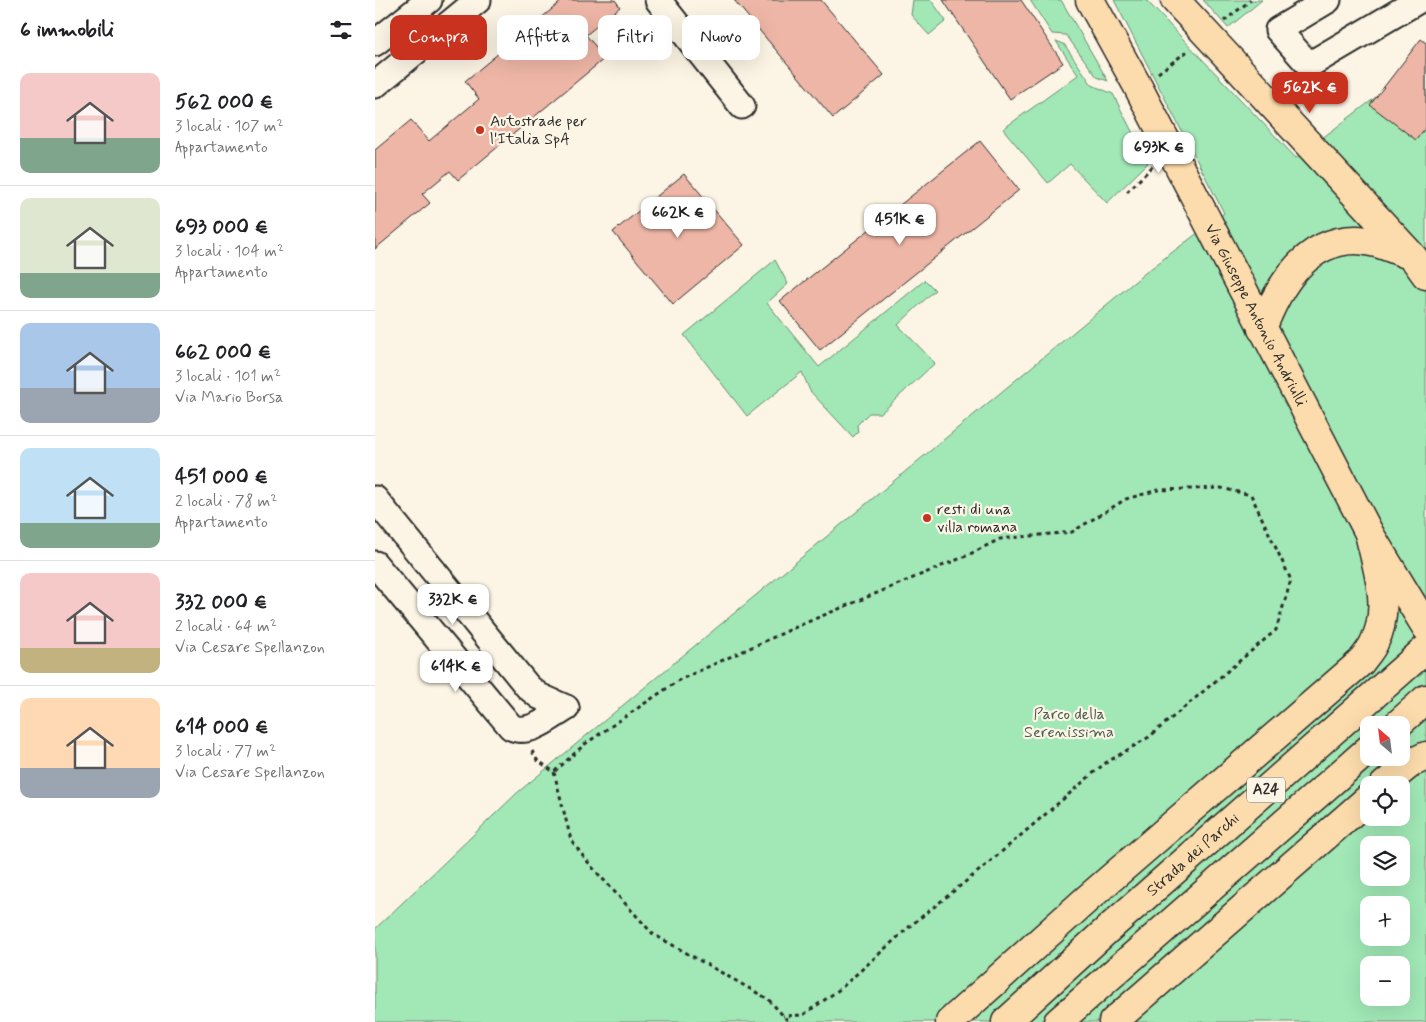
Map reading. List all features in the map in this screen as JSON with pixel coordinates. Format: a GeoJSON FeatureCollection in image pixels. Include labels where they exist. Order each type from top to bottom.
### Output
{"type":"FeatureCollection","features":[{"type":"Feature","properties":{"kind":"main road","name":"Via Giuseppe Antonio Andriulli"},"geometry":{"type":"LineString","coordinates":[[1090,0],[1111,36],[1369,533],[1426,627]]}},
{"type":"Feature","properties":{"kind":"main road"},"geometry":{"type":"LineString","coordinates":[[1175,0],[1419,266]]}},
{"type":"Feature","properties":{"kind":"main road"},"geometry":{"type":"LineString","coordinates":[[1262,329],[1273,303],[1287,279],[1302,262],[1319,248],[1345,240],[1380,243],[1419,266]]}},
{"type":"Feature","properties":{"kind":"main road"},"geometry":{"type":"LineString","coordinates":[[950,1022],[1087,899],[1361,662],[1374,645],[1383,612],[1380,581],[1369,533]]}},
{"type":"Feature","properties":{"kind":"main road","name":"Strada dei Parchi"},"geometry":{"type":"LineString","coordinates":[[1006,1022],[1107,930],[1426,649]]}},
{"type":"Feature","properties":{"kind":"main road"},"geometry":{"type":"LineString","coordinates":[[1407,716],[1426,699]]}},
{"type":"Feature","properties":{"kind":"main road"},"geometry":{"type":"LineString","coordinates":[[1395,776],[1411,763],[1426,756]]}},
{"type":"Feature","properties":{"kind":"main road","name":"A24"},"geometry":{"type":"LineString","coordinates":[[1058,1022],[1360,758]]}},
{"type":"Feature","properties":{"kind":"main road"},"geometry":{"type":"LineString","coordinates":[[1113,1022],[1360,806]]}},
{"type":"Feature","properties":{"kind":"street"},"geometry":{"type":"LineString","coordinates":[[375,44],[429,0]]}},
{"type":"Feature","properties":{"kind":"street"},"geometry":{"type":"LineString","coordinates":[[375,85],[478,0]]}},
{"type":"Feature","properties":{"kind":"street"},"geometry":{"type":"LineString","coordinates":[[658,0],[742,106]]}},
{"type":"Feature","properties":{"kind":"street"},"geometry":{"type":"LineString","coordinates":[[1328,0],[1278,30],[1309,65],[1419,0]]}},
{"type":"Feature","properties":{"kind":"street"},"geometry":{"type":"LineString","coordinates":[[375,499],[407,538],[527,687],[539,696],[566,708],[537,725],[520,730],[508,724],[375,565],[407,538]]}},
{"type":"Feature","properties":{"kind":"path"},"geometry":{"type":"LineString","coordinates":[[1222,23],[1251,0]]}},
{"type":"Feature","properties":{"kind":"path"},"geometry":{"type":"LineString","coordinates":[[1153,77],[1191,48]]}},
{"type":"Feature","properties":{"kind":"path"},"geometry":{"type":"LineString","coordinates":[[1127,192],[1170,150]]}},
{"type":"Feature","properties":{"kind":"path"},"geometry":{"type":"LineString","coordinates":[[554,772],[585,744],[679,680],[805,623],[966,556],[1000,538],[1072,532],[1126,499],[1158,490],[1221,488],[1251,495],[1291,580],[1276,630],[1149,737],[1104,764],[985,866],[909,927],[840,989],[803,1015],[783,1016]]}},
{"type":"Feature","properties":{"kind":"path"},"geometry":{"type":"LineString","coordinates":[[520,730],[537,760],[554,772],[571,840],[591,866],[653,934],[767,999],[789,1022]]}},
{"type":"Feature","properties":{"kind":"green space"},"geometry":{"type":"Polygon","coordinates":[[[913,0],[931,0],[946,21],[929,35],[911,15],[913,0]]]}},
{"type":"Feature","properties":{"kind":"green space"},"geometry":{"type":"Polygon","coordinates":[[[1030,0],[1061,0],[1108,81],[1097,77],[1066,35],[1052,34],[1030,0]]]}},
{"type":"Feature","properties":{"kind":"green space","name":"Parco della Serenissima"},"geometry":{"type":"Polygon","coordinates":[[[1114,0],[1146,0],[1296,158],[1426,59],[1426,1022],[375,1022],[375,929],[517,793],[1145,273],[1224,213],[1114,0]]]}},
{"type":"Feature","properties":{"kind":"green space"},"geometry":{"type":"Polygon","coordinates":[[[1203,0],[1262,0],[1228,28],[1203,0]]]}},
{"type":"Feature","properties":{"kind":"green space"},"geometry":{"type":"Polygon","coordinates":[[[1056,41],[1064,44],[1092,85],[1113,94],[1148,163],[1107,203],[1070,164],[1048,183],[1003,129],[1078,75],[1056,41]]]}},
{"type":"Feature","properties":{"kind":"green space"},"geometry":{"type":"Polygon","coordinates":[[[775,260],[788,284],[767,303],[819,367],[925,280],[935,290],[898,325],[935,363],[881,413],[869,413],[857,425],[858,432],[853,437],[810,391],[802,372],[747,416],[684,335],[775,260]]]}},
{"type":"Feature","properties":{"kind":"building","name":"Autostrade per l'Italia SpA"},"geometry":{"type":"Polygon","coordinates":[[[563,0],[615,0],[620,7],[610,15],[598,15],[598,25],[588,33],[588,15],[545,15],[563,0]]]}},
{"type":"Feature","properties":{"kind":"building"},"geometry":{"type":"Polygon","coordinates":[[[734,0],[821,0],[884,75],[833,118],[760,31],[760,15],[747,15],[734,0]]]}},
{"type":"Feature","properties":{"kind":"building"},"geometry":{"type":"Polygon","coordinates":[[[943,0],[1021,0],[1063,63],[1010,99],[943,0]]]}},
{"type":"Feature","properties":{"kind":"building","name":"Autostrade per l'Italia SpA"},"geometry":{"type":"Polygon","coordinates":[[[588,37],[598,50],[598,60],[603,60],[458,180],[450,171],[422,194],[430,203],[375,249],[375,150],[411,120],[429,141],[479,99],[465,81],[497,55],[497,60],[588,60],[588,37]]]}},
{"type":"Feature","properties":{"kind":"building"},"geometry":{"type":"Polygon","coordinates":[[[1421,39],[1426,43],[1426,127],[1416,140],[1370,105],[1421,39]]]}},
{"type":"Feature","properties":{"kind":"building"},"geometry":{"type":"Polygon","coordinates":[[[980,141],[1019,190],[820,350],[780,301],[980,141]]]}},
{"type":"Feature","properties":{"kind":"building"},"geometry":{"type":"Polygon","coordinates":[[[684,174],[744,245],[673,304],[613,232],[684,174]]]}},
{"type":"Feature","properties":{"kind":"place","name":"Autostrade per l'Italia SpA"},"geometry":{"type":"Point","coordinates":[480,130]}},
{"type":"Feature","properties":{"kind":"place","name":"resti di una villa romana"},"geometry":{"type":"Point","coordinates":[927,518]}}]}
